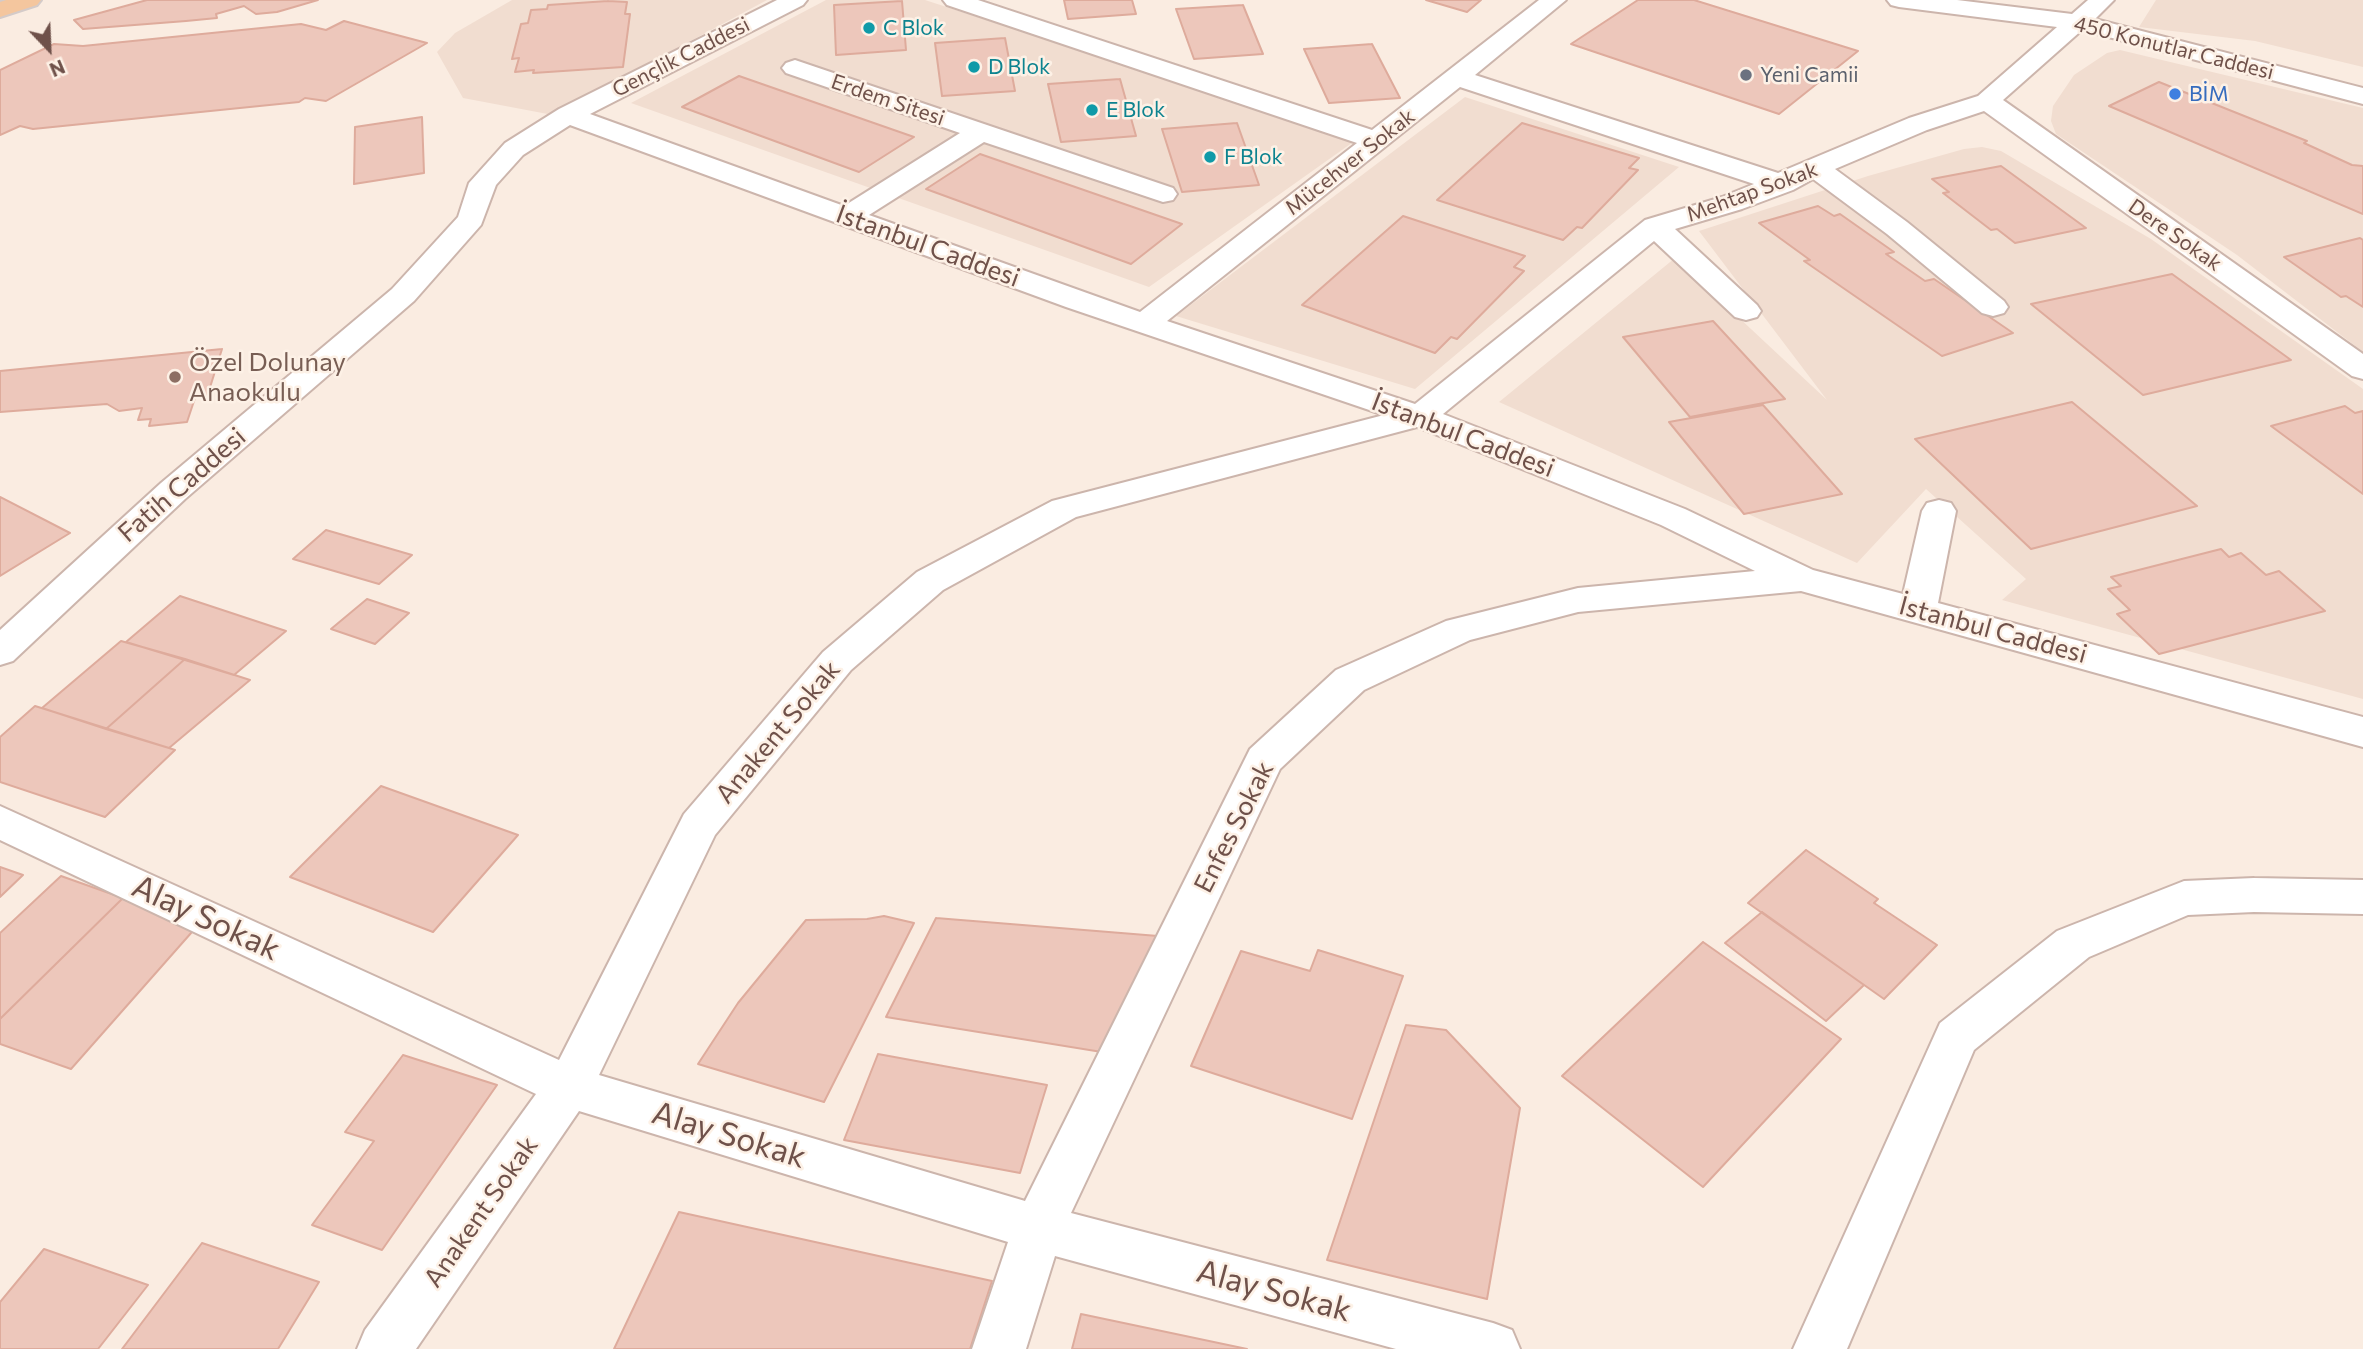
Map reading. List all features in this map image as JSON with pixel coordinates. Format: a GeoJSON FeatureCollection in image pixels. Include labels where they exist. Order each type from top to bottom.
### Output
{"type":"FeatureCollection","features":[{"type":"Feature","properties":{"kind":"main road"},"geometry":{"type":"LineString","coordinates":[[0,10],[29,0]]}},
{"type":"Feature","properties":{"kind":"street","name":"Gençlik Caddesi"},"geometry":{"type":"LineString","coordinates":[[568,115],[795,0]]}},
{"type":"Feature","properties":{"kind":"street"},"geometry":{"type":"LineString","coordinates":[[955,0],[1378,141]]}},
{"type":"Feature","properties":{"kind":"street","name":"Mücehver Sokak"},"geometry":{"type":"LineString","coordinates":[[1145,323],[1554,0]]}},
{"type":"Feature","properties":{"kind":"street","name":"450 Konutlar Caddesi"},"geometry":{"type":"LineString","coordinates":[[1899,0],[2079,22],[2363,96]]}},
{"type":"Feature","properties":{"kind":"street","name":"Mehtap Sokak"},"geometry":{"type":"LineString","coordinates":[[1420,416],[1655,226],[1783,184],[1918,124],[1987,101],[2102,0]]}},
{"type":"Feature","properties":{"kind":"street","name":"Erdem Sitesi"},"geometry":{"type":"LineString","coordinates":[[795,68],[1163,194]]}},
{"type":"Feature","properties":{"kind":"street"},"geometry":{"type":"LineString","coordinates":[[1456,77],[1783,184]]}},
{"type":"Feature","properties":{"kind":"street","name":"Dere Sokak"},"geometry":{"type":"LineString","coordinates":[[1987,101],[2363,369]]}},
{"type":"Feature","properties":{"kind":"street","name":"İstanbul Caddesi"},"geometry":{"type":"LineString","coordinates":[[568,115],[1145,323],[1420,416],[1673,517],[1801,579],[2363,732]]}},
{"type":"Feature","properties":{"kind":"street","name":"Fatih Caddesi"},"geometry":{"type":"LineString","coordinates":[[0,652],[173,491],[402,295],[471,219],[483,183],[514,149],[568,115]]}},
{"type":"Feature","properties":{"kind":"street","name":"Erdem Sitesi"},"geometry":{"type":"LineString","coordinates":[[847,216],[981,132]]}},
{"type":"Feature","properties":{"kind":"street"},"geometry":{"type":"LineString","coordinates":[[1817,169],[1897,228],[1993,307]]}},
{"type":"Feature","properties":{"kind":"street"},"geometry":{"type":"LineString","coordinates":[[1655,226],[1746,312]]}},
{"type":"Feature","properties":{"kind":"street","name":"Anakent Sokak"},"geometry":{"type":"LineString","coordinates":[[384,1349],[569,1087],[699,825],[837,661],[930,581],[1064,509],[1420,416]]}},
{"type":"Feature","properties":{"kind":"street"},"geometry":{"type":"LineString","coordinates":[[1918,609],[1939,510]]}},
{"type":"Feature","properties":{"kind":"street","name":"Enfes Sokak"},"geometry":{"type":"LineString","coordinates":[[999,1349],[1038,1228],[1264,760],[1350,680],[1459,629],[1578,600],[1801,579]]}},
{"type":"Feature","properties":{"kind":"street","name":"Alay Sokak"},"geometry":{"type":"LineString","coordinates":[[0,822],[569,1087],[1038,1228],[1493,1349]]}},
{"type":"Feature","properties":{"kind":"street"},"geometry":{"type":"LineString","coordinates":[[1820,1349],[1956,1037],[2073,944],[2184,898],[2254,895],[2363,897]]}},
{"type":"Feature","properties":{"kind":"shaded area"},"geometry":{"type":"Polygon","coordinates":[[[512,0],[767,0],[553,115],[463,98],[437,52],[455,33],[512,0]]]}},
{"type":"Feature","properties":{"kind":"shaded area"},"geometry":{"type":"Polygon","coordinates":[[[826,0],[925,0],[1356,140],[1149,287],[631,103],[826,0]]]}},
{"type":"Feature","properties":{"kind":"shaded area"},"geometry":{"type":"Polygon","coordinates":[[[2156,0],[2363,0],[2363,67],[2255,41],[2139,27],[2156,0]]]}},
{"type":"Feature","properties":{"kind":"shaded area"},"geometry":{"type":"Polygon","coordinates":[[[2120,50],[2363,108],[2363,352],[2237,255],[2056,134],[2051,121],[2053,106],[2074,75],[2107,53],[2120,50]]]}},
{"type":"Feature","properties":{"kind":"shaded area"},"geometry":{"type":"Polygon","coordinates":[[[1465,97],[1679,167],[1415,389],[1176,316],[1465,97]]]}},
{"type":"Feature","properties":{"kind":"shaded area"},"geometry":{"type":"Polygon","coordinates":[[[1982,147],[2001,151],[2151,239],[2363,389],[2363,699],[2002,600],[2026,579],[1926,489],[1857,563],[1499,402],[1675,258],[1827,400],[1699,231],[1868,176],[1964,149],[1982,147]]]}},
{"type":"Feature","properties":{"kind":"building"},"geometry":{"type":"Polygon","coordinates":[[[147,0],[318,0],[277,12],[256,14],[244,6],[216,14],[217,18],[186,21],[83,29],[74,20],[147,0]]]}},
{"type":"Feature","properties":{"kind":"building"},"geometry":{"type":"Polygon","coordinates":[[[1064,0],[1132,0],[1136,14],[1068,19],[1064,0]]]}},
{"type":"Feature","properties":{"kind":"building"},"geometry":{"type":"Polygon","coordinates":[[[1426,0],[1481,0],[1467,12],[1426,0]]]}},
{"type":"Feature","properties":{"kind":"building","name":"Yeni Camii"},"geometry":{"type":"Polygon","coordinates":[[[1638,0],[1694,0],[1858,51],[1779,114],[1571,44],[1638,0]]]}},
{"type":"Feature","properties":{"kind":"building","name":"C Blok"},"geometry":{"type":"Polygon","coordinates":[[[902,1],[906,50],[836,55],[834,5],[902,1]]]}},
{"type":"Feature","properties":{"kind":"building"},"geometry":{"type":"Polygon","coordinates":[[[627,2],[625,14],[630,14],[623,67],[515,72],[519,58],[512,59],[521,24],[528,23],[531,10],[547,9],[548,5],[627,2]]]}},
{"type":"Feature","properties":{"kind":"building"},"geometry":{"type":"Polygon","coordinates":[[[1243,5],[1263,54],[1194,59],[1176,9],[1243,5]]]}},
{"type":"Feature","properties":{"kind":"building"},"geometry":{"type":"Polygon","coordinates":[[[344,21],[427,43],[326,101],[305,98],[299,102],[33,129],[20,126],[0,135],[0,70],[54,44],[83,46],[301,24],[326,30],[344,21]]]}},
{"type":"Feature","properties":{"kind":"building","name":"D Blok"},"geometry":{"type":"Polygon","coordinates":[[[1005,38],[1015,91],[942,96],[935,43],[1005,38]]]}},
{"type":"Feature","properties":{"kind":"building"},"geometry":{"type":"Polygon","coordinates":[[[1372,44],[1400,98],[1329,103],[1304,49],[1372,44]]]}},
{"type":"Feature","properties":{"kind":"building"},"geometry":{"type":"Polygon","coordinates":[[[739,76],[914,137],[859,172],[682,107],[739,76]]]}},
{"type":"Feature","properties":{"kind":"building","name":"E Blok"},"geometry":{"type":"Polygon","coordinates":[[[1120,79],[1136,136],[1061,142],[1048,84],[1120,79]]]}},
{"type":"Feature","properties":{"kind":"building"},"geometry":{"type":"Polygon","coordinates":[[[2159,82],[2307,141],[2304,143],[2352,165],[2363,166],[2363,214],[2109,106],[2159,82]]]}},
{"type":"Feature","properties":{"kind":"building"},"geometry":{"type":"Polygon","coordinates":[[[422,117],[424,173],[354,184],[355,127],[422,117]]]}},
{"type":"Feature","properties":{"kind":"building","name":"F Blok"},"geometry":{"type":"Polygon","coordinates":[[[1237,123],[1259,185],[1182,192],[1162,129],[1237,123]]]}},
{"type":"Feature","properties":{"kind":"building"},"geometry":{"type":"Polygon","coordinates":[[[1522,123],[1639,158],[1629,168],[1638,170],[1582,228],[1577,227],[1563,240],[1437,200],[1522,123]]]}},
{"type":"Feature","properties":{"kind":"building"},"geometry":{"type":"Polygon","coordinates":[[[980,154],[1182,224],[1131,264],[926,189],[980,154]]]}},
{"type":"Feature","properties":{"kind":"building"},"geometry":{"type":"Polygon","coordinates":[[[2001,166],[2086,228],[2015,243],[1997,229],[1991,230],[1943,193],[1949,192],[1932,179],[2001,166]]]}},
{"type":"Feature","properties":{"kind":"building"},"geometry":{"type":"Polygon","coordinates":[[[1818,206],[1834,216],[1840,214],[1894,252],[1886,254],[1925,281],[1934,279],[2013,333],[1942,356],[1804,261],[1810,260],[1759,223],[1818,206]]]}},
{"type":"Feature","properties":{"kind":"building"},"geometry":{"type":"Polygon","coordinates":[[[1403,216],[1525,256],[1514,267],[1524,271],[1457,339],[1451,337],[1435,353],[1302,305],[1403,216]]]}},
{"type":"Feature","properties":{"kind":"building"},"geometry":{"type":"Polygon","coordinates":[[[2360,238],[2363,240],[2363,307],[2346,296],[2341,297],[2284,257],[2360,238]]]}},
{"type":"Feature","properties":{"kind":"building"},"geometry":{"type":"Polygon","coordinates":[[[2172,274],[2291,360],[2143,395],[2031,304],[2172,274]]]}},
{"type":"Feature","properties":{"kind":"building"},"geometry":{"type":"Polygon","coordinates":[[[1713,321],[1785,399],[1690,417],[1623,337],[1713,321]]]}},
{"type":"Feature","properties":{"kind":"building"},"geometry":{"type":"Polygon","coordinates":[[[222,349],[207,397],[195,398],[187,422],[149,426],[151,419],[138,420],[142,408],[119,411],[107,404],[0,412],[0,371],[222,349]]]}},
{"type":"Feature","properties":{"kind":"building"},"geometry":{"type":"Polygon","coordinates":[[[2072,402],[2197,506],[2031,549],[1915,439],[2072,402]]]}},
{"type":"Feature","properties":{"kind":"building"},"geometry":{"type":"Polygon","coordinates":[[[1763,405],[1842,494],[1744,514],[1669,422],[1763,405]]]}},
{"type":"Feature","properties":{"kind":"building"},"geometry":{"type":"Polygon","coordinates":[[[2345,406],[2355,413],[2363,411],[2363,494],[2271,426],[2345,406]]]}},
{"type":"Feature","properties":{"kind":"building"},"geometry":{"type":"Polygon","coordinates":[[[0,497],[70,533],[0,576],[0,497]]]}},
{"type":"Feature","properties":{"kind":"building"},"geometry":{"type":"Polygon","coordinates":[[[326,530],[412,555],[379,584],[293,559],[326,530]]]}},
{"type":"Feature","properties":{"kind":"building"},"geometry":{"type":"Polygon","coordinates":[[[2221,549],[2229,557],[2241,553],[2266,575],[2279,571],[2325,611],[2159,654],[2117,614],[2130,610],[2108,589],[2121,586],[2111,577],[2221,549]]]}},
{"type":"Feature","properties":{"kind":"building"},"geometry":{"type":"Polygon","coordinates":[[[180,596],[286,631],[234,675],[126,642],[180,596]]]}},
{"type":"Feature","properties":{"kind":"building"},"geometry":{"type":"Polygon","coordinates":[[[367,599],[409,613],[375,644],[331,629],[367,599]]]}},
{"type":"Feature","properties":{"kind":"building"},"geometry":{"type":"Polygon","coordinates":[[[121,641],[185,659],[106,729],[42,708],[121,641]]]}},
{"type":"Feature","properties":{"kind":"building"},"geometry":{"type":"Polygon","coordinates":[[[185,659],[250,680],[169,748],[106,729],[185,659]]]}},
{"type":"Feature","properties":{"kind":"building"},"geometry":{"type":"Polygon","coordinates":[[[35,706],[175,750],[105,817],[0,782],[0,737],[35,706]]]}},
{"type":"Feature","properties":{"kind":"building"},"geometry":{"type":"Polygon","coordinates":[[[381,786],[518,835],[433,932],[290,877],[381,786]]]}},
{"type":"Feature","properties":{"kind":"building"},"geometry":{"type":"Polygon","coordinates":[[[1806,850],[1878,899],[1874,903],[1937,945],[1884,999],[1748,903],[1806,850]]]}},
{"type":"Feature","properties":{"kind":"building"},"geometry":{"type":"Polygon","coordinates":[[[0,867],[23,875],[0,897],[0,867]]]}},
{"type":"Feature","properties":{"kind":"building"},"geometry":{"type":"Polygon","coordinates":[[[61,876],[123,898],[0,1019],[0,933],[61,876]]]}},
{"type":"Feature","properties":{"kind":"building"},"geometry":{"type":"Polygon","coordinates":[[[123,898],[199,924],[71,1069],[0,1044],[0,1019],[123,898]]]}},
{"type":"Feature","properties":{"kind":"building"},"geometry":{"type":"Polygon","coordinates":[[[1762,912],[1864,985],[1826,1021],[1725,943],[1762,912]]]}},
{"type":"Feature","properties":{"kind":"building"},"geometry":{"type":"Polygon","coordinates":[[[884,916],[914,923],[824,1102],[698,1064],[738,1003],[806,920],[867,919],[884,916]]]}},
{"type":"Feature","properties":{"kind":"building"},"geometry":{"type":"Polygon","coordinates":[[[936,918],[1158,936],[1114,1054],[886,1017],[936,918]]]}},
{"type":"Feature","properties":{"kind":"building"},"geometry":{"type":"Polygon","coordinates":[[[1703,942],[1841,1039],[1703,1187],[1562,1076],[1703,942]]]}},
{"type":"Feature","properties":{"kind":"building"},"geometry":{"type":"Polygon","coordinates":[[[1318,950],[1403,976],[1352,1119],[1191,1066],[1241,951],[1310,971],[1318,950]]]}},
{"type":"Feature","properties":{"kind":"building"},"geometry":{"type":"Polygon","coordinates":[[[1406,1025],[1446,1030],[1520,1108],[1487,1299],[1327,1260],[1406,1025]]]}},
{"type":"Feature","properties":{"kind":"building"},"geometry":{"type":"Polygon","coordinates":[[[878,1054],[1047,1085],[1020,1173],[844,1140],[878,1054]]]}},
{"type":"Feature","properties":{"kind":"building"},"geometry":{"type":"Polygon","coordinates":[[[403,1055],[497,1085],[382,1250],[312,1225],[374,1141],[345,1132],[403,1055]]]}},
{"type":"Feature","properties":{"kind":"building"},"geometry":{"type":"Polygon","coordinates":[[[679,1212],[992,1281],[970,1349],[614,1349],[679,1212]]]}},
{"type":"Feature","properties":{"kind":"building"},"geometry":{"type":"Polygon","coordinates":[[[202,1243],[319,1282],[278,1349],[122,1349],[202,1243]]]}},
{"type":"Feature","properties":{"kind":"building"},"geometry":{"type":"Polygon","coordinates":[[[44,1249],[148,1285],[98,1349],[0,1349],[0,1302],[44,1249]]]}},
{"type":"Feature","properties":{"kind":"building"},"geometry":{"type":"Polygon","coordinates":[[[1081,1314],[1247,1349],[1072,1349],[1081,1314]]]}},
{"type":"Feature","properties":{"kind":"place","name":"C Blok"},"geometry":{"type":"Point","coordinates":[869,28]}},
{"type":"Feature","properties":{"kind":"place","name":"D Blok"},"geometry":{"type":"Point","coordinates":[974,67]}},
{"type":"Feature","properties":{"kind":"place","name":"Yeni Camii"},"geometry":{"type":"Point","coordinates":[1746,75]}},
{"type":"Feature","properties":{"kind":"place","name":"BİM"},"geometry":{"type":"Point","coordinates":[2175,94]}},
{"type":"Feature","properties":{"kind":"place","name":"E Blok"},"geometry":{"type":"Point","coordinates":[1092,110]}},
{"type":"Feature","properties":{"kind":"place","name":"F Blok"},"geometry":{"type":"Point","coordinates":[1210,157]}},
{"type":"Feature","properties":{"kind":"place","name":"Özel Dolunay Anaokulu"},"geometry":{"type":"Point","coordinates":[175,377]}}]}
